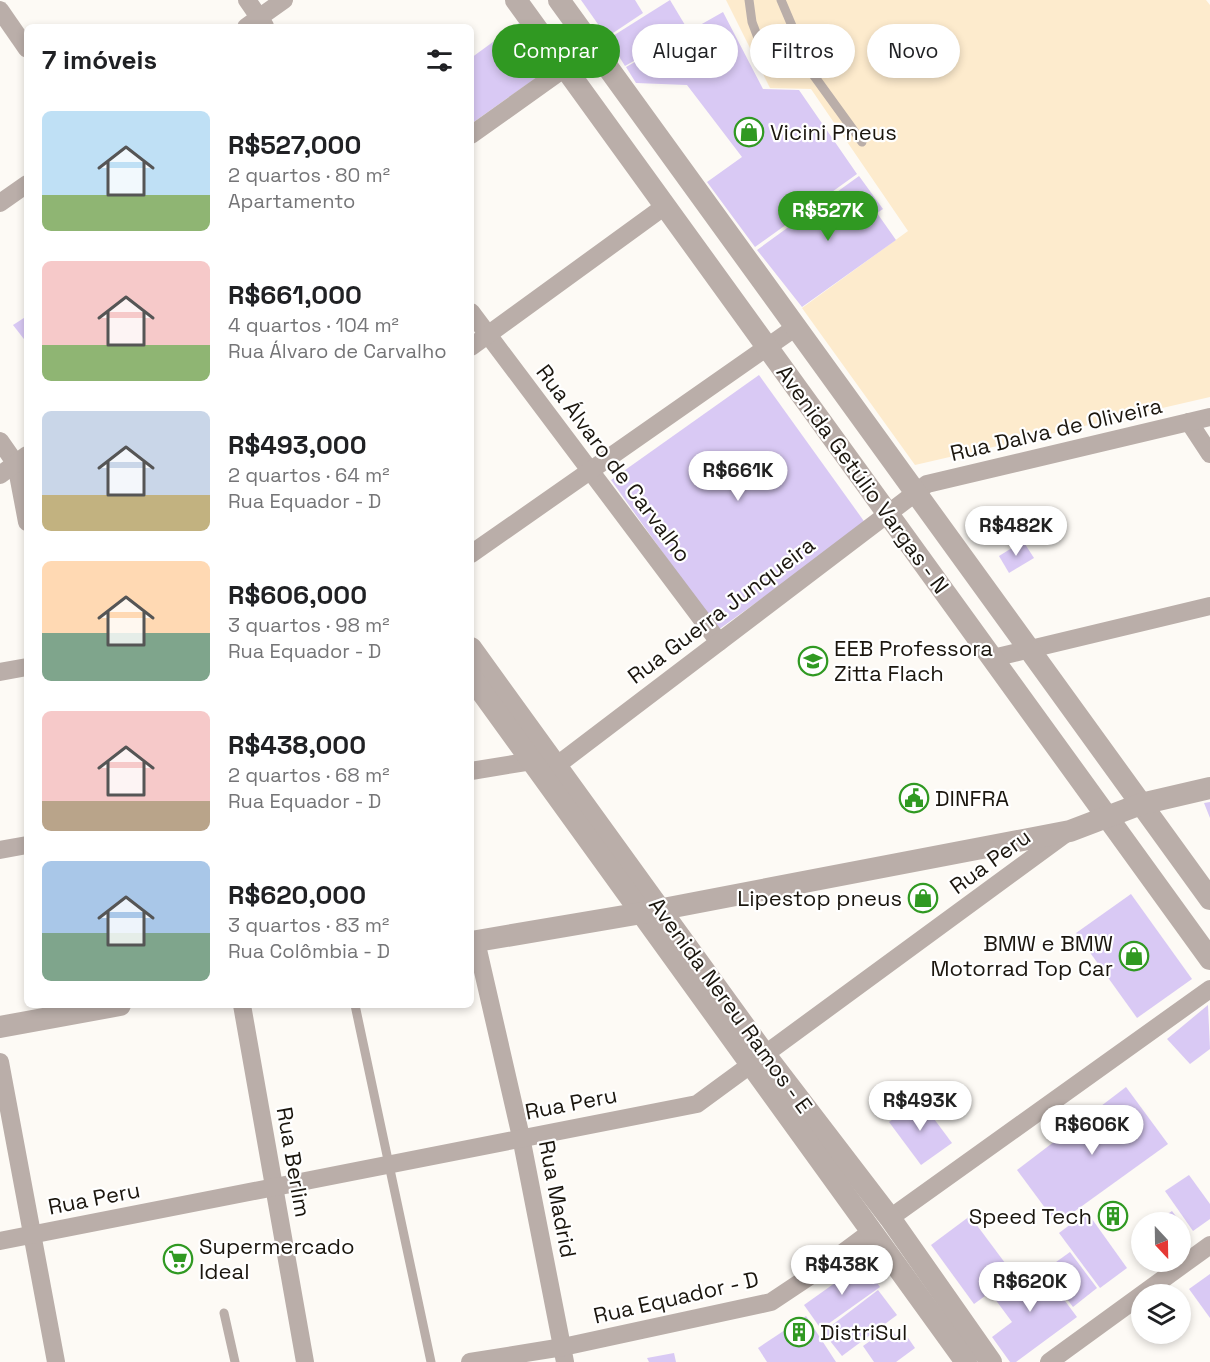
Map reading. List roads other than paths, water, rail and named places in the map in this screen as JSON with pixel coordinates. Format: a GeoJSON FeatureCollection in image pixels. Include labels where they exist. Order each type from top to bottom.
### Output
{"type":"FeatureCollection","features":[{"type":"Feature","properties":{"kind":"street"},"geometry":{"type":"LineString","coordinates":[[247,0],[257,24],[284,0]]}},
{"type":"Feature","properties":{"kind":"street","name":"Avenida Getúlio Vargas - N"},"geometry":{"type":"LineString","coordinates":[[516,0],[533,24]]}},
{"type":"Feature","properties":{"kind":"street","name":"Avenida Getúlio Vargas - N"},"geometry":{"type":"LineString","coordinates":[[559,0],[576,24]]}},
{"type":"Feature","properties":{"kind":"street"},"geometry":{"type":"LineString","coordinates":[[0,10],[24,45]]}},
{"type":"Feature","properties":{"kind":"street"},"geometry":{"type":"LineString","coordinates":[[474,133],[551,78]]}},
{"type":"Feature","properties":{"kind":"street","name":"Avenida Getúlio Vargas - N"},"geometry":{"type":"LineString","coordinates":[[572,78],[1210,959]]}},
{"type":"Feature","properties":{"kind":"street","name":"Avenida Getúlio Vargas - N"},"geometry":{"type":"LineString","coordinates":[[615,78],[1210,898]]}},
{"type":"Feature","properties":{"kind":"street"},"geometry":{"type":"LineString","coordinates":[[0,203],[24,186]]}},
{"type":"Feature","properties":{"kind":"street"},"geometry":{"type":"LineString","coordinates":[[474,345],[665,206]]}},
{"type":"Feature","properties":{"kind":"street","name":"Rua Álvaro de Carvalho"},"geometry":{"type":"LineString","coordinates":[[474,316],[718,642]]}},
{"type":"Feature","properties":{"kind":"street"},"geometry":{"type":"LineString","coordinates":[[474,552],[796,327]]}},
{"type":"Feature","properties":{"kind":"street","name":"Rua Dalva de Oliveira"},"geometry":{"type":"LineString","coordinates":[[915,492],[927,484],[1210,417]]}},
{"type":"Feature","properties":{"kind":"street"},"geometry":{"type":"LineString","coordinates":[[1189,422],[1210,454]]}},
{"type":"Feature","properties":{"kind":"street"},"geometry":{"type":"LineString","coordinates":[[0,441],[21,459],[24,490]]}},
{"type":"Feature","properties":{"kind":"street"},"geometry":{"type":"LineString","coordinates":[[0,475],[21,459]]}},
{"type":"Feature","properties":{"kind":"street","name":"Rua Guerra Junqueira"},"geometry":{"type":"LineString","coordinates":[[556,766],[915,492]]}},
{"type":"Feature","properties":{"kind":"street"},"geometry":{"type":"LineString","coordinates":[[993,658],[1210,606]]}},
{"type":"Feature","properties":{"kind":"street","name":"Avenida Nereu Ramos - E"},"geometry":{"type":"LineString","coordinates":[[474,652],[556,766],[593,831]]}},
{"type":"Feature","properties":{"kind":"street"},"geometry":{"type":"LineString","coordinates":[[0,672],[24,668]]}},
{"type":"Feature","properties":{"kind":"street","name":"Avenida Nereu Ramos - E"},"geometry":{"type":"LineString","coordinates":[[474,681],[532,762],[593,831],[881,1225],[991,1362]]}},
{"type":"Feature","properties":{"kind":"street"},"geometry":{"type":"LineString","coordinates":[[474,771],[532,762],[556,766]]}},
{"type":"Feature","properties":{"kind":"street"},"geometry":{"type":"LineString","coordinates":[[474,941],[651,911],[1070,831],[1141,804],[1210,788]]}},
{"type":"Feature","properties":{"kind":"street","name":"Rua Peru"},"geometry":{"type":"LineString","coordinates":[[0,1241],[697,1104],[1070,831]]}},
{"type":"Feature","properties":{"kind":"street"},"geometry":{"type":"LineString","coordinates":[[0,850],[24,846]]}},
{"type":"Feature","properties":{"kind":"street","name":"Rua Madrid"},"geometry":{"type":"LineString","coordinates":[[474,945],[520,1137],[564,1354]]}},
{"type":"Feature","properties":{"kind":"street","name":"Rua Equador - D"},"geometry":{"type":"LineString","coordinates":[[470,1362],[564,1354],[771,1302],[825,1266],[1210,989]]}},
{"type":"Feature","properties":{"kind":"street"},"geometry":{"type":"LineString","coordinates":[[0,1027],[104,1008]]}},
{"type":"Feature","properties":{"kind":"street","name":"Rua Berlim"},"geometry":{"type":"LineString","coordinates":[[243,1008],[304,1362]]}},
{"type":"Feature","properties":{"kind":"street"},"geometry":{"type":"LineString","coordinates":[[0,1062],[56,1362]]}},
{"type":"Feature","properties":{"kind":"street","name":"Avenida Nereu Ramos - E"},"geometry":{"type":"LineString","coordinates":[[881,1225],[966,1362]]}},
{"type":"Feature","properties":{"kind":"street"},"geometry":{"type":"LineString","coordinates":[[1048,1362],[1210,1245]]}},
{"type":"Feature","properties":{"kind":"lane"},"geometry":{"type":"LineString","coordinates":[[749,0],[753,24]]}},
{"type":"Feature","properties":{"kind":"lane"},"geometry":{"type":"LineString","coordinates":[[781,0],[812,73],[862,142]]}},
{"type":"Feature","properties":{"kind":"lane"},"geometry":{"type":"LineString","coordinates":[[356,1008],[431,1362]]}},
{"type":"Feature","properties":{"kind":"lane"},"geometry":{"type":"LineString","coordinates":[[224,1313],[235,1362]]}},
{"type":"Feature","properties":{"kind":"place","name":"Vicini Pneus"},"geometry":{"type":"Point","coordinates":[749,132]}},
{"type":"Feature","properties":{"kind":"place","name":"EEB Professora Zitta Flach"},"geometry":{"type":"Point","coordinates":[813,661]}},
{"type":"Feature","properties":{"kind":"place","name":"DINFRA"},"geometry":{"type":"Point","coordinates":[914,798]}},
{"type":"Feature","properties":{"kind":"place","name":"Lipestop pneus"},"geometry":{"type":"Point","coordinates":[923,898]}},
{"type":"Feature","properties":{"kind":"place","name":"BMW e BMW Motorrad Top Car"},"geometry":{"type":"Point","coordinates":[1134,956]}},
{"type":"Feature","properties":{"kind":"place","name":"Speed Tech"},"geometry":{"type":"Point","coordinates":[1113,1216]}},
{"type":"Feature","properties":{"kind":"place","name":"Supermercado Ideal"},"geometry":{"type":"Point","coordinates":[178,1259]}},
{"type":"Feature","properties":{"kind":"place","name":"DistriSul"},"geometry":{"type":"Point","coordinates":[799,1332]}}]}
